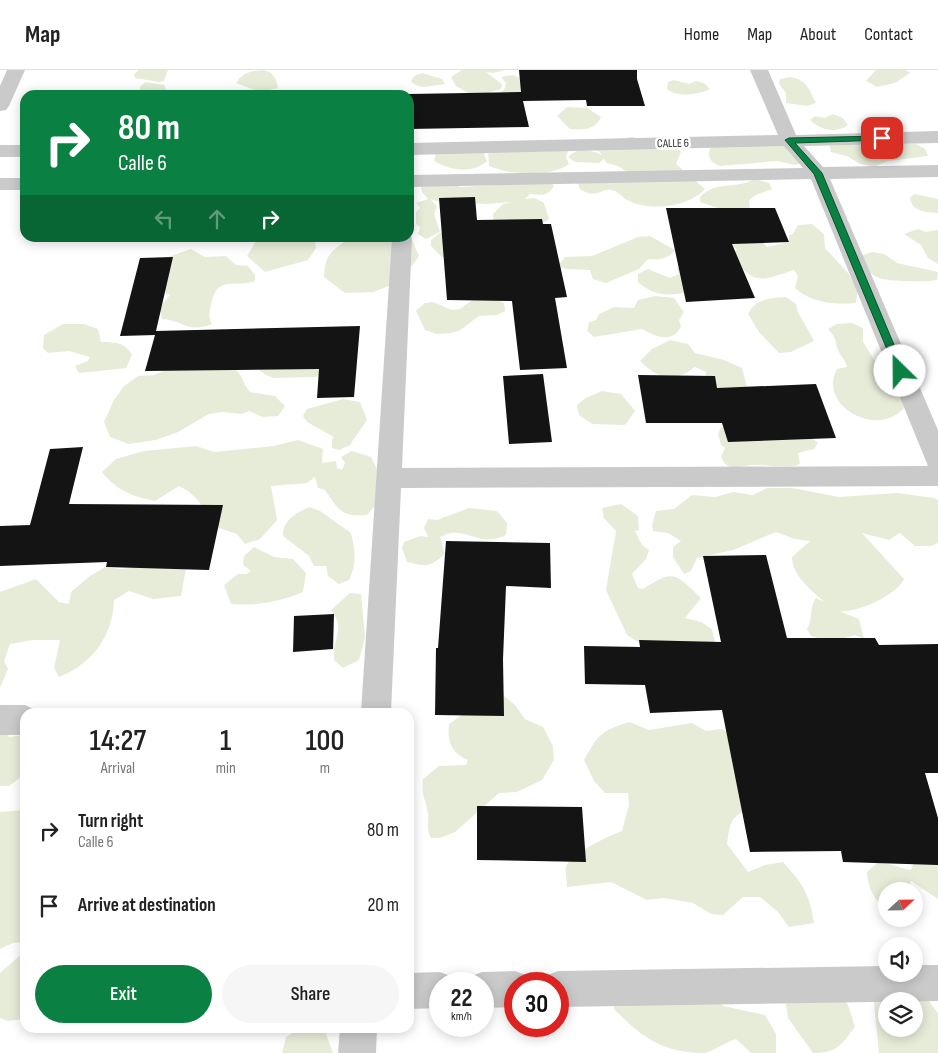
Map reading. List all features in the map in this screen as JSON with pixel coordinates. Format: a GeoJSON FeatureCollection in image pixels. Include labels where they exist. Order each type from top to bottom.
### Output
{"type":"FeatureCollection","features":[{"type":"Feature","properties":{"kind":"street"},"geometry":{"type":"LineString","coordinates":[[0,106],[16,70]]}},
{"type":"Feature","properties":{"kind":"street"},"geometry":{"type":"LineString","coordinates":[[759,70],[789,140],[818,173],[938,460]]}},
{"type":"Feature","properties":{"kind":"street","name":"CALLE 6"},"geometry":{"type":"LineString","coordinates":[[414,149],[938,137]]}},
{"type":"Feature","properties":{"kind":"street"},"geometry":{"type":"LineString","coordinates":[[0,151],[20,151]]}},
{"type":"Feature","properties":{"kind":"street"},"geometry":{"type":"LineString","coordinates":[[414,181],[938,171]]}},
{"type":"Feature","properties":{"kind":"street"},"geometry":{"type":"LineString","coordinates":[[0,184],[20,184]]}},
{"type":"Feature","properties":{"kind":"street"},"geometry":{"type":"LineString","coordinates":[[376,708],[402,242]]}},
{"type":"Feature","properties":{"kind":"street"},"geometry":{"type":"LineString","coordinates":[[389,478],[938,476]]}},
{"type":"Feature","properties":{"kind":"street"},"geometry":{"type":"LineString","coordinates":[[0,720],[20,720]]}},
{"type":"Feature","properties":{"kind":"street"},"geometry":{"type":"LineString","coordinates":[[569,989],[938,983]]}},
{"type":"Feature","properties":{"kind":"street"},"geometry":{"type":"LineString","coordinates":[[414,991],[429,990]]}},
{"type":"Feature","properties":{"kind":"street"},"geometry":{"type":"LineString","coordinates":[[357,1053],[359,1033]]}},
{"type":"Feature","properties":{"kind":"green space"},"geometry":{"type":"Polygon","coordinates":[[[139,70],[168,70],[164,81],[159,82],[135,78],[134,74],[139,70]]]}},
{"type":"Feature","properties":{"kind":"green space"},"geometry":{"type":"Polygon","coordinates":[[[264,70],[270,73],[274,76],[278,88],[255,90],[236,83],[242,76],[264,70]]]}},
{"type":"Feature","properties":{"kind":"green space"},"geometry":{"type":"Polygon","coordinates":[[[462,70],[505,70],[493,73],[486,72],[502,84],[501,89],[475,97],[456,86],[451,77],[462,70]]]}},
{"type":"Feature","properties":{"kind":"green space"},"geometry":{"type":"Polygon","coordinates":[[[876,70],[906,70],[910,73],[895,83],[877,87],[866,81],[876,70]]]}},
{"type":"Feature","properties":{"kind":"green space"},"geometry":{"type":"Polygon","coordinates":[[[422,73],[442,79],[445,84],[422,87],[411,81],[414,76],[422,73]]]}},
{"type":"Feature","properties":{"kind":"green space"},"geometry":{"type":"Polygon","coordinates":[[[513,75],[524,80],[525,94],[496,95],[504,90],[506,83],[501,77],[513,75]]]}},
{"type":"Feature","properties":{"kind":"green space"},"geometry":{"type":"Polygon","coordinates":[[[790,77],[804,83],[816,103],[807,106],[786,103],[786,93],[779,84],[780,79],[790,77]]]}},
{"type":"Feature","properties":{"kind":"green space"},"geometry":{"type":"Polygon","coordinates":[[[674,80],[689,84],[696,81],[704,83],[710,89],[694,94],[676,94],[667,89],[668,82],[674,80]]]}},
{"type":"Feature","properties":{"kind":"green space"},"geometry":{"type":"Polygon","coordinates":[[[145,82],[164,85],[166,90],[140,90],[145,82]]]}},
{"type":"Feature","properties":{"kind":"green space"},"geometry":{"type":"Polygon","coordinates":[[[567,107],[587,108],[601,117],[592,127],[570,129],[557,116],[567,107]]]}},
{"type":"Feature","properties":{"kind":"green space"},"geometry":{"type":"Polygon","coordinates":[[[833,114],[843,118],[848,125],[843,128],[828,130],[810,120],[815,116],[824,118],[833,114]]]}},
{"type":"Feature","properties":{"kind":"green space"},"geometry":{"type":"Polygon","coordinates":[[[632,137],[678,147],[681,152],[676,164],[705,189],[698,195],[679,204],[658,207],[629,201],[612,190],[590,194],[580,189],[578,183],[627,172],[618,166],[607,163],[604,159],[599,163],[575,162],[568,157],[584,150],[602,155],[596,148],[606,140],[632,137]]]}},
{"type":"Feature","properties":{"kind":"green space"},"geometry":{"type":"Polygon","coordinates":[[[730,138],[785,142],[806,162],[795,165],[777,161],[720,166],[710,160],[710,148],[730,138]]]}},
{"type":"Feature","properties":{"kind":"green space"},"geometry":{"type":"Polygon","coordinates":[[[829,143],[869,146],[878,143],[916,144],[925,149],[928,156],[888,161],[874,167],[860,164],[847,156],[831,152],[829,143]]]}},
{"type":"Feature","properties":{"kind":"green space"},"geometry":{"type":"Polygon","coordinates":[[[569,149],[566,157],[569,164],[551,171],[530,174],[489,166],[488,152],[569,149]]]}},
{"type":"Feature","properties":{"kind":"green space"},"geometry":{"type":"Polygon","coordinates":[[[436,152],[483,152],[487,161],[467,170],[454,169],[434,161],[436,152]]]}},
{"type":"Feature","properties":{"kind":"green space"},"geometry":{"type":"Polygon","coordinates":[[[755,179],[769,183],[772,189],[749,200],[752,230],[767,247],[789,242],[789,235],[793,234],[798,225],[812,224],[824,234],[825,248],[848,273],[858,289],[856,303],[824,302],[808,297],[795,288],[798,276],[794,270],[773,277],[753,277],[729,256],[737,250],[731,244],[723,210],[700,202],[700,197],[706,192],[719,187],[740,184],[755,179]]]}},
{"type":"Feature","properties":{"kind":"green space"},"geometry":{"type":"Polygon","coordinates":[[[449,180],[460,187],[549,182],[554,186],[549,192],[541,195],[530,194],[525,199],[535,198],[544,203],[549,219],[543,223],[536,220],[449,257],[442,257],[431,246],[431,240],[440,233],[494,224],[493,214],[503,204],[511,202],[488,204],[440,202],[430,199],[437,206],[434,214],[440,232],[426,239],[418,234],[420,227],[416,224],[416,212],[420,208],[416,203],[428,199],[422,192],[421,187],[426,181],[449,180]]]}},
{"type":"Feature","properties":{"kind":"green space"},"geometry":{"type":"Polygon","coordinates":[[[914,194],[938,199],[938,213],[924,212],[917,209],[911,203],[910,198],[914,194]]]}},
{"type":"Feature","properties":{"kind":"green space"},"geometry":{"type":"Polygon","coordinates":[[[918,229],[926,232],[938,230],[938,264],[928,258],[921,245],[904,234],[918,229]]]}},
{"type":"Feature","properties":{"kind":"green space"},"geometry":{"type":"Polygon","coordinates":[[[650,236],[675,250],[663,259],[648,259],[639,269],[606,283],[593,279],[590,270],[566,269],[558,266],[565,257],[592,256],[638,237],[650,236]]]}},
{"type":"Feature","properties":{"kind":"green space"},"geometry":{"type":"Polygon","coordinates":[[[255,242],[315,242],[316,248],[308,260],[265,272],[247,256],[255,242]]]}},
{"type":"Feature","properties":{"kind":"green space"},"geometry":{"type":"Polygon","coordinates":[[[344,242],[413,242],[419,256],[400,282],[373,292],[345,293],[324,277],[328,258],[344,242]]]}},
{"type":"Feature","properties":{"kind":"green space"},"geometry":{"type":"Polygon","coordinates":[[[191,249],[205,257],[226,256],[236,265],[248,266],[255,275],[255,281],[222,285],[217,289],[209,313],[212,324],[197,328],[162,319],[160,307],[170,295],[166,294],[163,284],[165,258],[191,249]]]}},
{"type":"Feature","properties":{"kind":"green space"},"geometry":{"type":"Polygon","coordinates":[[[872,252],[884,254],[897,263],[938,272],[937,280],[898,281],[877,277],[867,270],[860,256],[872,252]]]}},
{"type":"Feature","properties":{"kind":"green space"},"geometry":{"type":"Polygon","coordinates":[[[690,265],[684,293],[660,294],[649,290],[638,282],[638,274],[648,269],[670,278],[679,274],[677,268],[690,265]]]}},
{"type":"Feature","properties":{"kind":"green space"},"geometry":{"type":"Polygon","coordinates":[[[655,296],[674,298],[684,312],[679,320],[681,326],[674,335],[669,337],[658,336],[642,329],[594,337],[587,331],[589,322],[596,320],[599,314],[614,307],[634,308],[638,300],[655,296]]]}},
{"type":"Feature","properties":{"kind":"green space"},"geometry":{"type":"Polygon","coordinates":[[[477,297],[493,298],[504,303],[505,311],[497,315],[479,316],[459,331],[437,334],[425,330],[416,311],[425,303],[433,302],[452,310],[460,309],[477,297]]]}},
{"type":"Feature","properties":{"kind":"green space"},"geometry":{"type":"Polygon","coordinates":[[[786,297],[796,304],[798,312],[814,341],[791,352],[779,353],[759,332],[748,314],[759,302],[786,297]]]}},
{"type":"Feature","properties":{"kind":"green space"},"geometry":{"type":"Polygon","coordinates":[[[852,323],[863,328],[863,342],[875,361],[874,365],[901,391],[904,408],[893,417],[879,420],[866,419],[853,414],[842,405],[835,395],[833,382],[837,369],[847,367],[835,339],[828,329],[837,324],[852,323]]]}},
{"type":"Feature","properties":{"kind":"green space"},"geometry":{"type":"Polygon","coordinates":[[[63,324],[84,324],[98,329],[101,342],[115,343],[126,347],[132,355],[126,368],[79,373],[75,366],[88,361],[90,357],[69,351],[48,353],[43,348],[44,335],[63,324]]]}},
{"type":"Feature","properties":{"kind":"green space"},"geometry":{"type":"Polygon","coordinates":[[[670,340],[688,344],[695,353],[724,360],[742,368],[747,387],[713,388],[705,383],[706,372],[695,367],[679,376],[666,377],[653,372],[640,361],[652,349],[670,340]]]}},
{"type":"Feature","properties":{"kind":"green space"},"geometry":{"type":"Polygon","coordinates":[[[265,349],[325,369],[316,377],[274,378],[258,369],[265,349]]]}},
{"type":"Feature","properties":{"kind":"green space"},"geometry":{"type":"Polygon","coordinates":[[[181,364],[211,364],[234,368],[240,374],[250,392],[275,396],[285,406],[278,416],[263,417],[249,411],[242,414],[221,412],[209,414],[178,432],[156,440],[129,444],[110,437],[104,422],[114,400],[124,386],[138,376],[154,375],[181,364]]]}},
{"type":"Feature","properties":{"kind":"green space"},"geometry":{"type":"Polygon","coordinates":[[[602,391],[621,394],[635,411],[625,425],[592,424],[579,415],[577,405],[586,398],[602,391]]]}},
{"type":"Feature","properties":{"kind":"green space"},"geometry":{"type":"Polygon","coordinates":[[[343,399],[360,402],[367,420],[350,445],[339,450],[332,448],[332,439],[334,437],[307,422],[303,416],[307,409],[343,399]]]}},
{"type":"Feature","properties":{"kind":"green space"},"geometry":{"type":"Polygon","coordinates":[[[721,427],[731,429],[739,438],[752,441],[763,435],[802,430],[818,443],[814,449],[798,453],[800,464],[794,466],[754,465],[731,467],[721,457],[725,448],[721,445],[718,434],[721,427]]]}},
{"type":"Feature","properties":{"kind":"green space"},"geometry":{"type":"Polygon","coordinates":[[[298,440],[323,449],[322,463],[336,461],[337,468],[342,470],[345,463],[341,457],[352,451],[371,457],[377,469],[375,506],[367,515],[351,515],[341,511],[325,490],[318,488],[315,477],[307,483],[271,486],[277,520],[260,539],[245,544],[237,534],[213,526],[200,503],[185,489],[179,486],[155,501],[125,492],[113,484],[102,472],[116,459],[144,451],[196,446],[214,452],[273,446],[298,440]]]}},
{"type":"Feature","properties":{"kind":"green space"},"geometry":{"type":"Polygon","coordinates":[[[767,488],[792,488],[839,497],[897,493],[934,498],[938,500],[938,543],[931,546],[915,546],[900,533],[889,540],[862,533],[904,579],[893,591],[875,602],[855,610],[839,611],[859,619],[864,639],[855,635],[832,642],[811,636],[807,629],[814,602],[816,598],[824,602],[799,576],[795,570],[792,557],[810,541],[795,539],[776,532],[733,550],[697,558],[691,571],[684,574],[673,557],[673,547],[681,541],[668,533],[653,531],[652,525],[656,511],[674,509],[692,495],[715,497],[733,492],[753,495],[767,488]]]}},
{"type":"Feature","properties":{"kind":"green space"},"geometry":{"type":"Polygon","coordinates":[[[621,504],[638,516],[639,530],[635,531],[642,545],[649,550],[646,559],[632,574],[638,588],[643,589],[653,582],[668,576],[680,579],[701,598],[685,618],[701,622],[712,629],[715,642],[698,651],[650,650],[627,635],[606,590],[616,531],[604,518],[602,508],[621,504]]]}},
{"type":"Feature","properties":{"kind":"green space"},"geometry":{"type":"Polygon","coordinates":[[[309,507],[320,511],[351,533],[354,557],[349,580],[339,584],[328,576],[326,566],[314,566],[309,556],[283,536],[283,530],[288,521],[309,507]]]}},
{"type":"Feature","properties":{"kind":"green space"},"geometry":{"type":"Polygon","coordinates":[[[469,508],[497,511],[507,523],[506,535],[498,538],[484,539],[458,533],[448,533],[440,537],[445,554],[431,564],[419,565],[407,562],[402,548],[404,542],[421,536],[428,537],[424,528],[428,519],[437,520],[469,508]]]}},
{"type":"Feature","properties":{"kind":"green space"},"geometry":{"type":"Polygon","coordinates":[[[254,547],[274,557],[293,559],[306,573],[303,592],[268,602],[231,604],[224,585],[238,574],[246,574],[251,571],[243,565],[244,556],[254,547]]]}},
{"type":"Feature","properties":{"kind":"green space"},"geometry":{"type":"Polygon","coordinates":[[[187,563],[181,596],[153,599],[129,591],[114,600],[110,625],[99,647],[81,665],[59,677],[54,668],[60,640],[33,640],[10,644],[4,661],[8,669],[0,688],[0,592],[36,579],[59,602],[69,604],[71,592],[90,576],[105,567],[121,569],[187,563]]]}},
{"type":"Feature","properties":{"kind":"green space"},"geometry":{"type":"Polygon","coordinates":[[[350,593],[361,594],[365,637],[359,660],[343,668],[334,660],[338,623],[331,610],[350,593]]]}},
{"type":"Feature","properties":{"kind":"green space"},"geometry":{"type":"Polygon","coordinates":[[[503,695],[515,705],[525,719],[543,727],[553,746],[554,760],[542,780],[517,792],[499,793],[455,832],[440,838],[431,838],[423,794],[423,779],[439,766],[466,765],[468,760],[458,754],[451,746],[449,724],[466,712],[503,695]]]}},
{"type":"Feature","properties":{"kind":"green space"},"geometry":{"type":"Polygon","coordinates":[[[0,713],[9,737],[20,736],[20,778],[9,786],[0,786],[0,713]]]}},
{"type":"Feature","properties":{"kind":"green space"},"geometry":{"type":"Polygon","coordinates":[[[630,722],[649,730],[692,723],[706,731],[722,729],[733,735],[751,809],[739,814],[732,821],[727,844],[748,872],[765,865],[783,862],[804,889],[810,904],[814,923],[789,927],[778,912],[760,897],[743,897],[723,915],[711,914],[693,903],[664,898],[647,900],[611,882],[567,887],[566,867],[569,862],[582,851],[622,831],[629,805],[628,793],[605,793],[594,781],[584,760],[593,744],[602,734],[630,722]]]}},
{"type":"Feature","properties":{"kind":"green space"},"geometry":{"type":"Polygon","coordinates":[[[20,810],[20,942],[13,943],[0,949],[0,812],[20,810]]]}},
{"type":"Feature","properties":{"kind":"green space"},"geometry":{"type":"Polygon","coordinates":[[[916,856],[938,856],[938,899],[923,889],[923,882],[878,882],[878,901],[872,893],[867,872],[877,863],[890,864],[911,870],[916,856]]]}},
{"type":"Feature","properties":{"kind":"green space"},"geometry":{"type":"Polygon","coordinates":[[[20,956],[20,1020],[8,1021],[0,1018],[0,973],[20,956]]]}},
{"type":"Feature","properties":{"kind":"green space"},"geometry":{"type":"Polygon","coordinates":[[[783,985],[834,985],[848,1005],[855,1027],[838,1047],[821,1053],[813,1053],[788,1018],[783,985]]]}},
{"type":"Feature","properties":{"kind":"green space"},"geometry":{"type":"Polygon","coordinates":[[[616,988],[715,997],[723,1006],[765,1015],[776,1034],[776,1053],[751,1053],[736,1039],[704,1053],[676,1050],[664,1046],[643,1035],[614,1009],[616,988]]]}},
{"type":"Feature","properties":{"kind":"green space"},"geometry":{"type":"Polygon","coordinates":[[[919,988],[922,992],[882,992],[919,988]]]}},
{"type":"Feature","properties":{"kind":"green space"},"geometry":{"type":"Polygon","coordinates":[[[878,992],[878,1037],[923,1037],[923,993],[938,1013],[938,1053],[879,1053],[873,993],[878,992]]]}},
{"type":"Feature","properties":{"kind":"green space"},"geometry":{"type":"Polygon","coordinates":[[[292,1033],[326,1033],[333,1053],[282,1053],[286,1037],[292,1033]]]}},
{"type":"Feature","properties":{"kind":"building"},"geometry":{"type":"Polygon","coordinates":[[[519,70],[637,70],[637,79],[645,106],[587,106],[586,100],[523,101],[529,127],[414,129],[414,94],[521,92],[519,70]]]}},
{"type":"Feature","properties":{"kind":"building"},"geometry":{"type":"Polygon","coordinates":[[[475,197],[477,220],[542,219],[543,224],[551,224],[567,297],[555,298],[567,368],[520,370],[512,301],[447,300],[439,198],[475,197]]]}},
{"type":"Feature","properties":{"kind":"building"},"geometry":{"type":"Polygon","coordinates":[[[666,208],[775,208],[789,242],[732,244],[755,298],[686,302],[666,208]]]}},
{"type":"Feature","properties":{"kind":"building"},"geometry":{"type":"Polygon","coordinates":[[[173,257],[156,331],[360,326],[354,397],[317,398],[319,369],[145,371],[155,335],[120,336],[140,258],[173,257]]]}},
{"type":"Feature","properties":{"kind":"building"},"geometry":{"type":"Polygon","coordinates":[[[543,374],[552,442],[509,444],[503,376],[543,374]]]}},
{"type":"Feature","properties":{"kind":"building"},"geometry":{"type":"Polygon","coordinates":[[[638,375],[715,376],[717,388],[816,384],[836,438],[728,442],[722,423],[646,423],[638,375]]]}},
{"type":"Feature","properties":{"kind":"building"},"geometry":{"type":"Polygon","coordinates":[[[83,447],[69,504],[223,505],[209,570],[106,567],[107,562],[0,566],[0,526],[30,525],[50,449],[83,447]]]}},
{"type":"Feature","properties":{"kind":"building"},"geometry":{"type":"Polygon","coordinates":[[[446,541],[550,543],[551,588],[506,586],[503,659],[504,716],[435,715],[436,648],[438,648],[446,541]]]}},
{"type":"Feature","properties":{"kind":"building"},"geometry":{"type":"Polygon","coordinates":[[[766,555],[787,638],[875,638],[879,645],[938,644],[938,773],[925,773],[938,818],[938,865],[843,862],[841,851],[750,852],[722,710],[650,713],[645,685],[585,684],[584,646],[640,647],[639,640],[721,642],[703,556],[766,555]]]}},
{"type":"Feature","properties":{"kind":"building"},"geometry":{"type":"Polygon","coordinates":[[[334,614],[333,649],[293,652],[294,616],[334,614]]]}},
{"type":"Feature","properties":{"kind":"building"},"geometry":{"type":"Polygon","coordinates":[[[477,806],[582,807],[586,862],[477,860],[477,806]]]}},
{"type":"Feature","properties":{"kind":"route"},"geometry":{"type":"LineString","coordinates":[[882,138],[789,140],[818,173],[900,371]]}}]}
